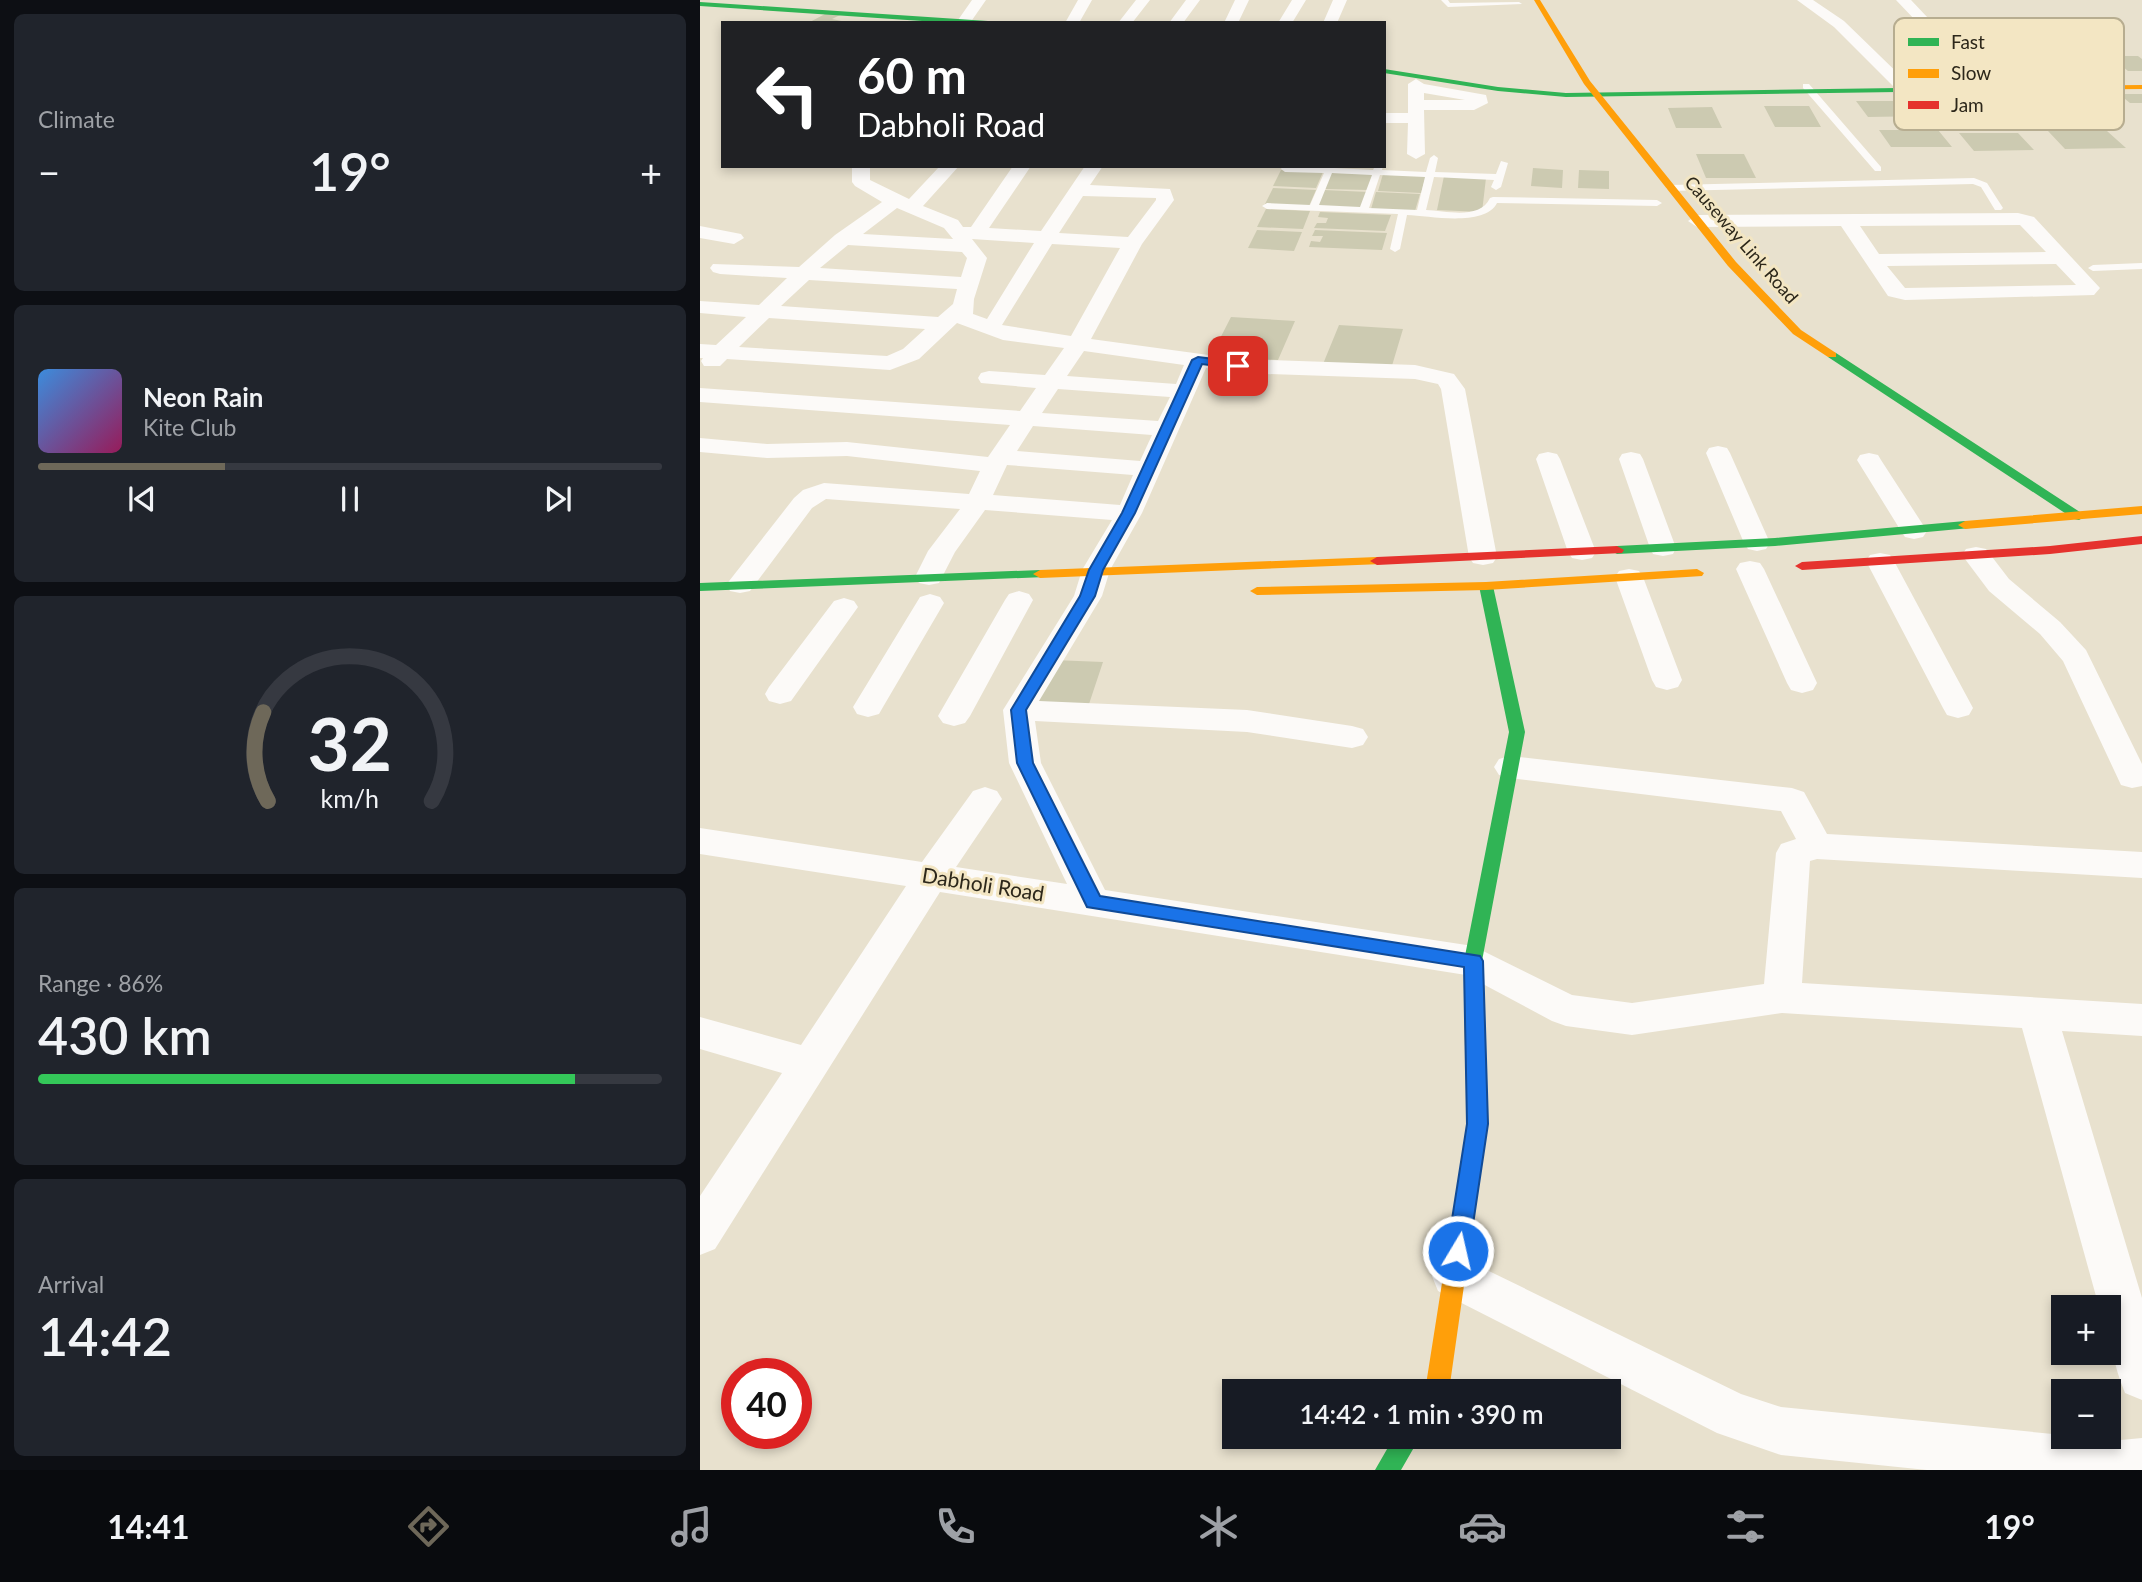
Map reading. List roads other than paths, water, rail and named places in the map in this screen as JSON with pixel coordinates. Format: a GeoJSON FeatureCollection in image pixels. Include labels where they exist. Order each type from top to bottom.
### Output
{"type":"FeatureCollection","features":[{"type":"Feature","properties":{"kind":"main road","name":"Causeway Link Road"},"geometry":{"type":"LineString","coordinates":[[1537,0],[1595,92],[1697,221],[1767,303],[1797,331],[2078,516]]}},
{"type":"Feature","properties":{"kind":"main road"},"geometry":{"type":"LineString","coordinates":[[700,4],[955,21]]}},
{"type":"Feature","properties":{"kind":"main road"},"geometry":{"type":"LineString","coordinates":[[1386,72],[1416,81],[1561,87],[1595,92],[1894,87]]}},
{"type":"Feature","properties":{"kind":"main road"},"geometry":{"type":"LineString","coordinates":[[2124,81],[2142,81]]}},
{"type":"Feature","properties":{"kind":"main road"},"geometry":{"type":"LineString","coordinates":[[1561,87],[1583,115]]}},
{"type":"Feature","properties":{"kind":"main road"},"geometry":{"type":"LineString","coordinates":[[2124,87],[2142,87]]}},
{"type":"Feature","properties":{"kind":"main road","name":"Causeway Link Road"},"geometry":{"type":"LineString","coordinates":[[1640,183],[1661,208]]}},
{"type":"Feature","properties":{"kind":"main road"},"geometry":{"type":"LineString","coordinates":[[1786,344],[1821,367]]}},
{"type":"Feature","properties":{"kind":"main road"},"geometry":{"type":"LineString","coordinates":[[2026,504],[2049,520]]}},
{"type":"Feature","properties":{"kind":"main road"},"geometry":{"type":"LineString","coordinates":[[700,587],[740,585],[927,597],[1090,590],[1483,557],[1663,548],[1752,563],[1914,531],[2142,510]]}},
{"type":"Feature","properties":{"kind":"main road"},"geometry":{"type":"LineString","coordinates":[[1789,567],[1976,555],[2142,540]]}},
{"type":"Feature","properties":{"kind":"main road"},"geometry":{"type":"LineString","coordinates":[[1238,592],[1486,586],[1710,572]]}},
{"type":"Feature","properties":{"kind":"main road"},"geometry":{"type":"LineString","coordinates":[[1439,1379],[1477,1124],[1473,961],[1517,732],[1486,586]]}},
{"type":"Feature","properties":{"kind":"main road"},"geometry":{"type":"LineString","coordinates":[[1387,1470],[1400,1449]]}},
{"type":"Feature","properties":{"kind":"street"},"geometry":{"type":"LineString","coordinates":[[955,21],[979,0]]}},
{"type":"Feature","properties":{"kind":"street"},"geometry":{"type":"LineString","coordinates":[[1073,21],[1085,0]]}},
{"type":"Feature","properties":{"kind":"street"},"geometry":{"type":"LineString","coordinates":[[1127,21],[1143,0]]}},
{"type":"Feature","properties":{"kind":"street"},"geometry":{"type":"LineString","coordinates":[[1177,21],[1193,0]]}},
{"type":"Feature","properties":{"kind":"street"},"geometry":{"type":"LineString","coordinates":[[1232,21],[1242,0]]}},
{"type":"Feature","properties":{"kind":"street"},"geometry":{"type":"LineString","coordinates":[[1287,21],[1299,0]]}},
{"type":"Feature","properties":{"kind":"street"},"geometry":{"type":"LineString","coordinates":[[1331,21],[1340,0]]}},
{"type":"Feature","properties":{"kind":"street"},"geometry":{"type":"LineString","coordinates":[[1804,0],[1839,24],[1894,79]]}},
{"type":"Feature","properties":{"kind":"street"},"geometry":{"type":"LineString","coordinates":[[1903,0],[1921,18]]}},
{"type":"Feature","properties":{"kind":"street"},"geometry":{"type":"LineString","coordinates":[[1386,118],[1419,118],[1474,105],[1479,103],[1480,98],[1416,81],[1419,118],[1416,155]]}},
{"type":"Feature","properties":{"kind":"street"},"geometry":{"type":"LineString","coordinates":[[861,168],[861,182],[903,204],[951,224],[967,237],[977,258],[962,317],[1003,333],[1238,366],[1415,372],[1446,379],[1453,389],[1483,557]]}},
{"type":"Feature","properties":{"kind":"street"},"geometry":{"type":"LineString","coordinates":[[700,373],[710,352],[765,311],[842,239],[903,204],[948,168]]}},
{"type":"Feature","properties":{"kind":"street"},"geometry":{"type":"LineString","coordinates":[[967,237],[1021,168]]}},
{"type":"Feature","properties":{"kind":"street"},"geometry":{"type":"LineString","coordinates":[[997,320],[1046,238],[1093,168]]}},
{"type":"Feature","properties":{"kind":"street"},"geometry":{"type":"LineString","coordinates":[[868,706],[927,597],[942,551],[977,503],[997,461],[1078,343],[1133,243],[1166,200],[1164,193],[1077,190]]}},
{"type":"Feature","properties":{"kind":"street"},"geometry":{"type":"LineString","coordinates":[[1697,221],[1933,220],[2027,221],[2090,286],[2087,291],[1905,295],[1895,292],[1847,221]]}},
{"type":"Feature","properties":{"kind":"street"},"geometry":{"type":"LineString","coordinates":[[1933,220],[1989,292]]}},
{"type":"Feature","properties":{"kind":"street"},"geometry":{"type":"LineString","coordinates":[[700,232],[734,238]]}},
{"type":"Feature","properties":{"kind":"street"},"geometry":{"type":"LineString","coordinates":[[842,239],[1046,238],[1133,243]]}},
{"type":"Feature","properties":{"kind":"street"},"geometry":{"type":"LineString","coordinates":[[1872,260],[2063,258]]}},
{"type":"Feature","properties":{"kind":"street"},"geometry":{"type":"LineString","coordinates":[[720,268],[969,284]]}},
{"type":"Feature","properties":{"kind":"street"},"geometry":{"type":"LineString","coordinates":[[710,352],[890,363],[911,354],[963,306]]}},
{"type":"Feature","properties":{"kind":"street"},"geometry":{"type":"LineString","coordinates":[[700,307],[943,324]]}},
{"type":"Feature","properties":{"kind":"street"},"geometry":{"type":"LineString","coordinates":[[1094,902],[1025,763],[1018,710],[1090,590],[1129,513],[1198,360]]}},
{"type":"Feature","properties":{"kind":"street"},"geometry":{"type":"LineString","coordinates":[[989,379],[1184,391]]}},
{"type":"Feature","properties":{"kind":"street"},"geometry":{"type":"LineString","coordinates":[[700,395],[1167,429]]}},
{"type":"Feature","properties":{"kind":"street"},"geometry":{"type":"LineString","coordinates":[[700,445],[767,451],[847,449],[997,461],[1149,468]]}},
{"type":"Feature","properties":{"kind":"street"},"geometry":{"type":"LineString","coordinates":[[1718,453],[1752,563],[1802,683]]}},
{"type":"Feature","properties":{"kind":"street"},"geometry":{"type":"LineString","coordinates":[[1548,458],[1582,552]]}},
{"type":"Feature","properties":{"kind":"street"},"geometry":{"type":"LineString","coordinates":[[1631,458],[1663,548]]}},
{"type":"Feature","properties":{"kind":"street"},"geometry":{"type":"LineString","coordinates":[[1869,460],[1914,531]]}},
{"type":"Feature","properties":{"kind":"street"},"geometry":{"type":"LineString","coordinates":[[740,585],[803,503],[812,495],[824,492],[1129,513]]}},
{"type":"Feature","properties":{"kind":"street"},"geometry":{"type":"LineString","coordinates":[[1976,555],[1999,585],[2050,628],[2077,657],[2132,777]]}},
{"type":"Feature","properties":{"kind":"street"},"geometry":{"type":"LineString","coordinates":[[1880,561],[1958,708]]}},
{"type":"Feature","properties":{"kind":"street"},"geometry":{"type":"LineString","coordinates":[[1629,577],[1667,680]]}},
{"type":"Feature","properties":{"kind":"street"},"geometry":{"type":"LineString","coordinates":[[954,716],[1015,600]]}},
{"type":"Feature","properties":{"kind":"street"},"geometry":{"type":"LineString","coordinates":[[780,694],[839,607]]}},
{"type":"Feature","properties":{"kind":"street"},"geometry":{"type":"LineString","coordinates":[[1018,710],[1247,721],[1352,737]]}},
{"type":"Feature","properties":{"kind":"street"},"geometry":{"type":"LineString","coordinates":[[1510,767],[1792,800],[1816,846]]}},
{"type":"Feature","properties":{"kind":"street"},"geometry":{"type":"LineString","coordinates":[[700,1234],[931,877],[985,799]]}},
{"type":"Feature","properties":{"kind":"street","name":"Dabholi Road"},"geometry":{"type":"LineString","coordinates":[[700,841],[1473,961],[1566,1010],[1632,1019],[1782,997],[2142,1020]]}},
{"type":"Feature","properties":{"kind":"street"},"geometry":{"type":"LineString","coordinates":[[1782,997],[1793,853],[1816,846],[2142,865]]}},
{"type":"Feature","properties":{"kind":"street"},"geometry":{"type":"LineString","coordinates":[[2037,1013],[2142,1376]]}},
{"type":"Feature","properties":{"kind":"street"},"geometry":{"type":"LineString","coordinates":[[700,1033],[810,1064]]}},
{"type":"Feature","properties":{"kind":"street"},"geometry":{"type":"LineString","coordinates":[[1454,1276],[1734,1416],[1781,1431],[2121,1465],[2142,1463]]}},
{"type":"Feature","properties":{"kind":"lane"},"geometry":{"type":"LineString","coordinates":[[1444,0],[1448,5],[1520,7]]}},
{"type":"Feature","properties":{"kind":"lane"},"geometry":{"type":"LineString","coordinates":[[1810,89],[1878,169]]}},
{"type":"Feature","properties":{"kind":"lane"},"geometry":{"type":"LineString","coordinates":[[1421,213],[1434,158]]}},
{"type":"Feature","properties":{"kind":"lane"},"geometry":{"type":"LineString","coordinates":[[1267,206],[1474,215],[1492,207],[1498,177],[1504,163]]}},
{"type":"Feature","properties":{"kind":"lane"},"geometry":{"type":"LineString","coordinates":[[1313,208],[1330,168]]}},
{"type":"Feature","properties":{"kind":"lane"},"geometry":{"type":"LineString","coordinates":[[1285,169],[1378,169],[1498,177]]}},
{"type":"Feature","properties":{"kind":"lane"},"geometry":{"type":"LineString","coordinates":[[1364,211],[1378,169]]}},
{"type":"Feature","properties":{"kind":"lane"},"geometry":{"type":"LineString","coordinates":[[1671,188],[1974,181],[1984,185],[1998,208]]}},
{"type":"Feature","properties":{"kind":"lane"},"geometry":{"type":"LineString","coordinates":[[1493,200],[1661,208]]}},
{"type":"Feature","properties":{"kind":"lane"},"geometry":{"type":"LineString","coordinates":[[1395,248],[1404,212]]}},
{"type":"Feature","properties":{"kind":"lane"},"geometry":{"type":"LineString","coordinates":[[2093,268],[2142,266]]}}]}
